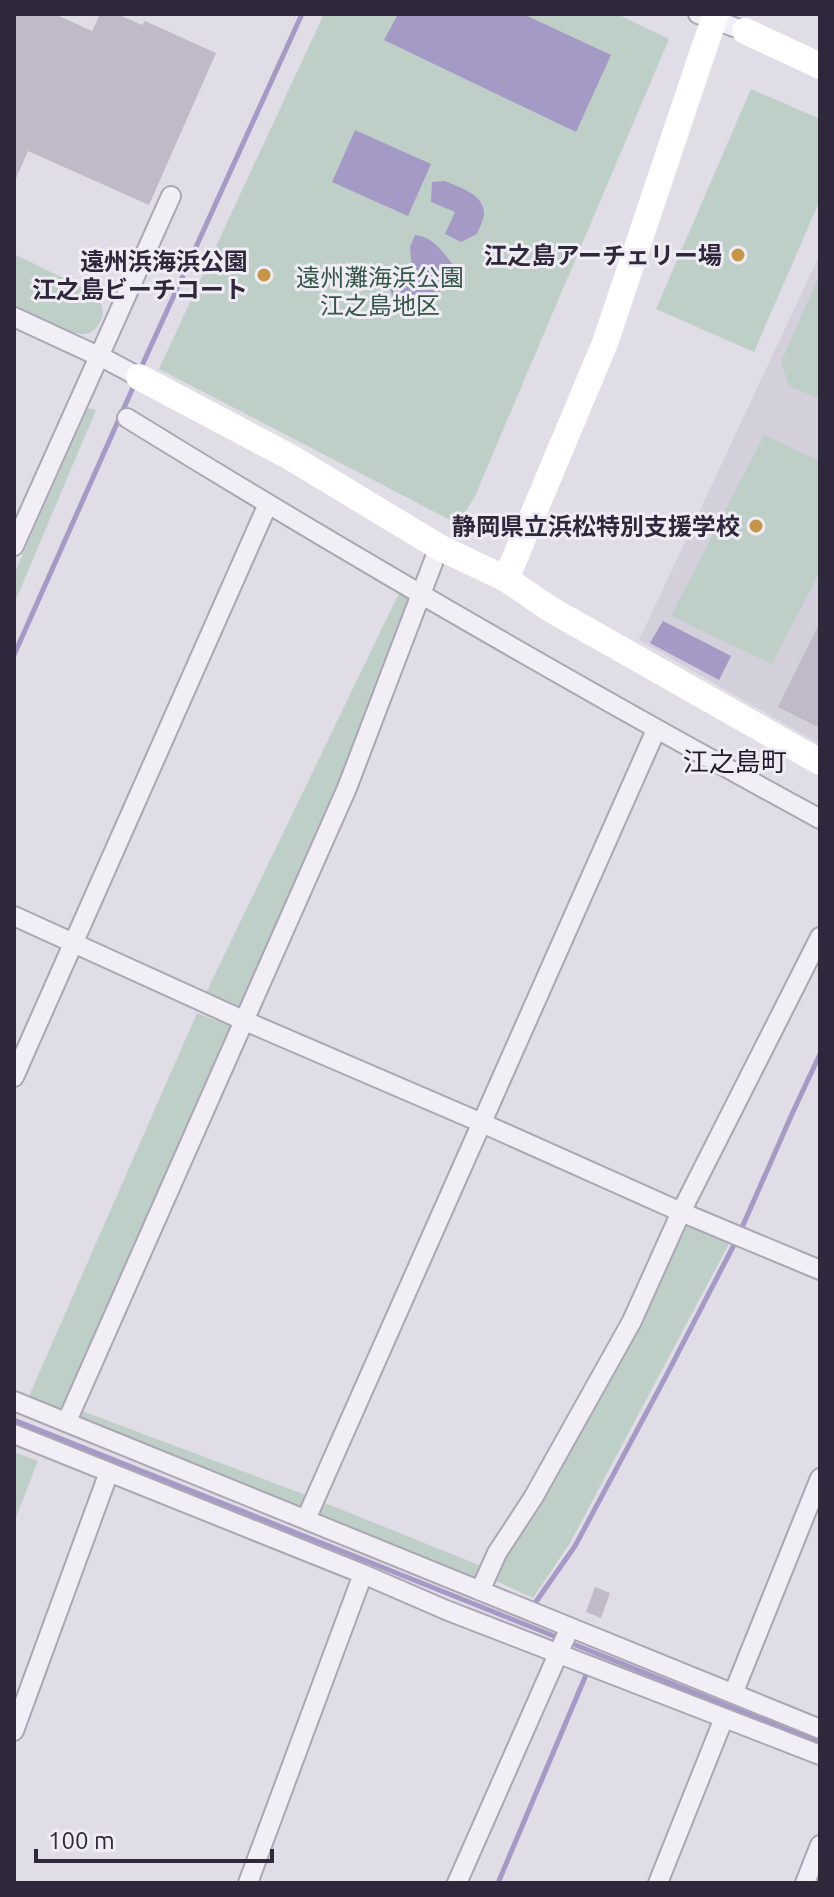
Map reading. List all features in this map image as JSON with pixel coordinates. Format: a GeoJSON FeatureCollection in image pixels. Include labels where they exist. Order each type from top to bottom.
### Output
{"type":"FeatureCollection","features":[{"type":"Feature","properties":{"kind":"street"},"geometry":{"type":"LineString","coordinates":[[698,14],[745,31],[820,66]]}},
{"type":"Feature","properties":{"kind":"street"},"geometry":{"type":"LineString","coordinates":[[506,579],[605,343],[716,14]]}},
{"type":"Feature","properties":{"kind":"street"},"geometry":{"type":"LineString","coordinates":[[14,546],[104,358],[171,196]]}},
{"type":"Feature","properties":{"kind":"street"},"geometry":{"type":"LineString","coordinates":[[14,317],[104,358],[290,457],[439,547],[506,579],[550,609],[820,762]]}},
{"type":"Feature","properties":{"kind":"street"},"geometry":{"type":"LineString","coordinates":[[127,418],[420,595],[656,730],[820,819]]}},
{"type":"Feature","properties":{"kind":"street"},"geometry":{"type":"LineString","coordinates":[[14,1077],[268,504]]}},
{"type":"Feature","properties":{"kind":"street"},"geometry":{"type":"LineString","coordinates":[[67,1421],[347,788],[439,547]]}},
{"type":"Feature","properties":{"kind":"street"},"geometry":{"type":"LineString","coordinates":[[306,1519],[656,730]]}},
{"type":"Feature","properties":{"kind":"street"},"geometry":{"type":"LineString","coordinates":[[14,916],[245,1021],[820,1270]]}},
{"type":"Feature","properties":{"kind":"street"},"geometry":{"type":"LineString","coordinates":[[480,1591],[497,1553],[533,1498],[632,1321],[681,1212],[820,937]]}},
{"type":"Feature","properties":{"kind":"street"},"geometry":{"type":"LineString","coordinates":[[820,1729],[733,1694],[565,1640],[446,1610],[14,1435],[20,1403],[480,1591],[565,1640],[724,1718],[820,1755]]}},
{"type":"Feature","properties":{"kind":"street"},"geometry":{"type":"LineString","coordinates":[[14,1731],[109,1472]]}},
{"type":"Feature","properties":{"kind":"street"},"geometry":{"type":"LineString","coordinates":[[733,1694],[820,1478]]}},
{"type":"Feature","properties":{"kind":"street"},"geometry":{"type":"LineString","coordinates":[[248,1883],[363,1574]]}},
{"type":"Feature","properties":{"kind":"street"},"geometry":{"type":"LineString","coordinates":[[457,1883],[565,1640]]}},
{"type":"Feature","properties":{"kind":"street"},"geometry":{"type":"LineString","coordinates":[[658,1883],[724,1718]]}},
{"type":"Feature","properties":{"kind":"street"},"geometry":{"type":"LineString","coordinates":[[805,1883],[820,1845]]}},
{"type":"Feature","properties":{"kind":"shaded area"},"geometry":{"type":"Polygon","coordinates":[[[398,14],[523,14],[611,55],[576,132],[384,40],[398,14]]]}},
{"type":"Feature","properties":{"kind":"shaded area"},"geometry":{"type":"Polygon","coordinates":[[[355,130],[431,164],[408,216],[332,182],[355,130]]]}},
{"type":"Feature","properties":{"kind":"shaded area"},"geometry":{"type":"Polygon","coordinates":[[[445,181],[476,197],[483,208],[477,234],[461,242],[445,234],[455,212],[431,202],[432,182],[445,181]]]}},
{"type":"Feature","properties":{"kind":"shaded area"},"geometry":{"type":"Polygon","coordinates":[[[415,235],[434,243],[456,269],[450,285],[410,301],[403,295],[393,297],[386,279],[412,271],[410,247],[415,235]]]}},
{"type":"Feature","properties":{"kind":"shaded area","name":"静岡県立浜松特別支援学校"},"geometry":{"type":"Polygon","coordinates":[[[820,254],[820,744],[639,640],[820,254]]]}},
{"type":"Feature","properties":{"kind":"shaded area"},"geometry":{"type":"Polygon","coordinates":[[[663,621],[731,656],[719,680],[650,643],[663,621]]]}},
{"type":"Feature","properties":{"kind":"green space","name":"遠州灘海浜公園 江之島地区"},"geometry":{"type":"Polygon","coordinates":[[[324,14],[617,14],[669,39],[475,496],[458,524],[159,369],[324,14]]]}},
{"type":"Feature","properties":{"kind":"green space","name":"江之島アーチェリー場"},"geometry":{"type":"Polygon","coordinates":[[[751,89],[820,119],[820,200],[754,352],[656,309],[751,89]]]}},
{"type":"Feature","properties":{"kind":"green space"},"geometry":{"type":"Polygon","coordinates":[[[14,254],[92,292],[102,308],[101,320],[96,328],[86,334],[76,333],[14,305],[14,254]]]}},
{"type":"Feature","properties":{"kind":"green space"},"geometry":{"type":"Polygon","coordinates":[[[820,274],[820,399],[789,386],[781,362],[820,274]]]}},
{"type":"Feature","properties":{"kind":"green space"},"geometry":{"type":"Polygon","coordinates":[[[88,408],[96,410],[14,604],[14,574],[88,408]]]}},
{"type":"Feature","properties":{"kind":"green space"},"geometry":{"type":"Polygon","coordinates":[[[764,435],[820,461],[820,571],[772,664],[671,616],[764,435]]]}},
{"type":"Feature","properties":{"kind":"green space"},"geometry":{"type":"Polygon","coordinates":[[[399,593],[408,598],[339,786],[238,1008],[206,993],[399,593]]]}},
{"type":"Feature","properties":{"kind":"green space"},"geometry":{"type":"Polygon","coordinates":[[[197,1013],[230,1026],[62,1409],[29,1396],[197,1013]]]}},
{"type":"Feature","properties":{"kind":"green space"},"geometry":{"type":"Polygon","coordinates":[[[688,1222],[731,1240],[570,1543],[533,1598],[492,1579],[681,1229],[688,1222]]]}},
{"type":"Feature","properties":{"kind":"green space"},"geometry":{"type":"Polygon","coordinates":[[[82,1411],[311,1497],[298,1510],[78,1419],[82,1411]]]}},
{"type":"Feature","properties":{"kind":"green space"},"geometry":{"type":"Polygon","coordinates":[[[16,1453],[38,1461],[14,1522],[14,1459],[16,1453]]]}},
{"type":"Feature","properties":{"kind":"green space"},"geometry":{"type":"Polygon","coordinates":[[[325,1503],[484,1567],[476,1583],[317,1519],[325,1503]]]}},
{"type":"Feature","properties":{"kind":"building"},"geometry":{"type":"Polygon","coordinates":[[[14,14],[55,14],[92,31],[100,14],[117,14],[142,25],[145,21],[216,53],[149,205],[28,151],[14,183],[14,14]]]}},
{"type":"Feature","properties":{"kind":"building"},"geometry":{"type":"Polygon","coordinates":[[[820,622],[820,728],[778,707],[820,622]]]}},
{"type":"Feature","properties":{"kind":"building"},"geometry":{"type":"Polygon","coordinates":[[[595,1587],[610,1593],[601,1618],[586,1612],[595,1587]]]}},
{"type":"Feature","properties":{"kind":"waterway"},"geometry":{"type":"LineString","coordinates":[[140,370],[302,14]]}},
{"type":"Feature","properties":{"kind":"waterway"},"geometry":{"type":"LineString","coordinates":[[14,655],[135,383]]}},
{"type":"Feature","properties":{"kind":"waterway"},"geometry":{"type":"LineString","coordinates":[[740,1232],[820,1054]]}},
{"type":"Feature","properties":{"kind":"waterway"},"geometry":{"type":"LineString","coordinates":[[533,1606],[575,1546],[736,1241]]}},
{"type":"Feature","properties":{"kind":"waterway"},"geometry":{"type":"LineString","coordinates":[[14,1420],[559,1638]]}},
{"type":"Feature","properties":{"kind":"waterway"},"geometry":{"type":"LineString","coordinates":[[568,1642],[820,1743]]}},
{"type":"Feature","properties":{"kind":"waterway"},"geometry":{"type":"LineString","coordinates":[[498,1883],[586,1675]]}},
{"type":"Feature","properties":{"kind":"place","name":"江之島アーチェリー場"},"geometry":{"type":"Point","coordinates":[738,255]}},
{"type":"Feature","properties":{"kind":"place","name":"遠州浜海浜公園 江之島ビーチコート"},"geometry":{"type":"Point","coordinates":[264,275]}},
{"type":"Feature","properties":{"kind":"place","name":"静岡県立浜松特別支援学校"},"geometry":{"type":"Point","coordinates":[756,526]}},
{"type":"Feature","properties":{"kind":"district","name":"江之島町"},"geometry":{"type":"Point","coordinates":[735,761]}}]}
